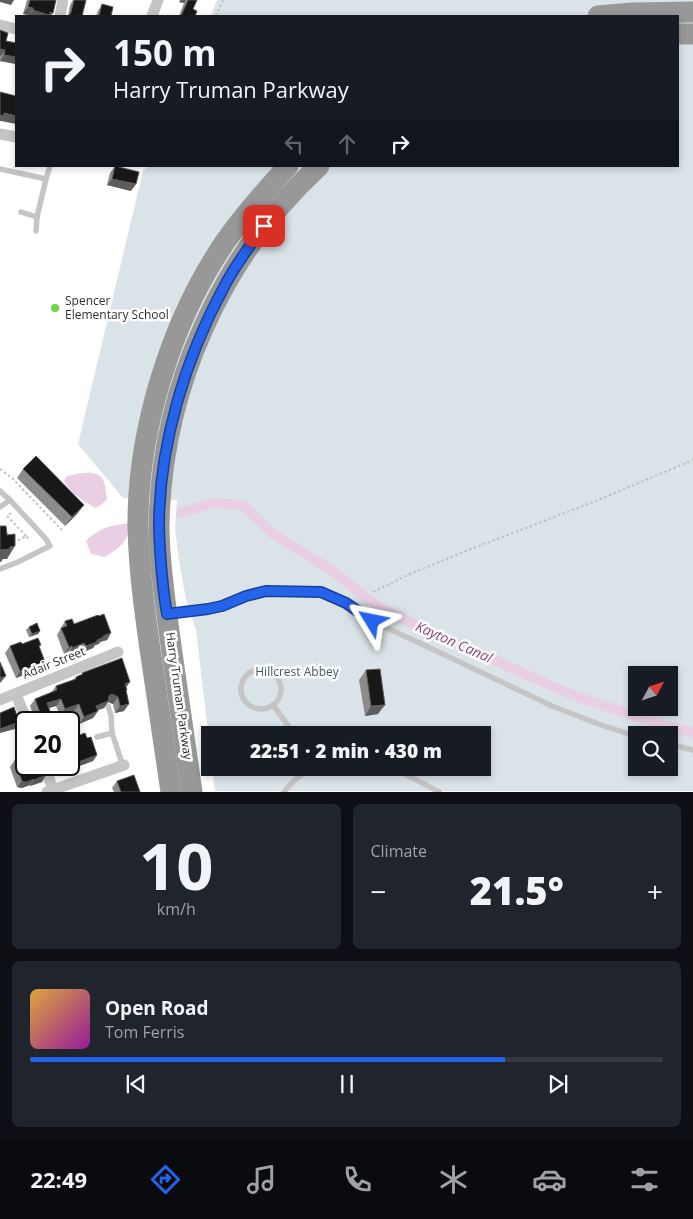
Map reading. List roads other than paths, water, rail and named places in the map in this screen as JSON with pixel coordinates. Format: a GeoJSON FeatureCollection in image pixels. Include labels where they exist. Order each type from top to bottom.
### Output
{"type":"FeatureCollection","features":[{"type":"Feature","properties":{"kind":"highway"},"geometry":{"type":"LineString","coordinates":[[609,15],[693,12]]}},
{"type":"Feature","properties":{"kind":"highway"},"geometry":{"type":"LineString","coordinates":[[679,34],[693,34]]}},
{"type":"Feature","properties":{"kind":"highway","name":"Harry Truman Parkway"},"geometry":{"type":"LineString","coordinates":[[171,792],[139,565],[138,527],[144,450],[162,377],[188,308],[225,243],[247,213],[287,167]]}},
{"type":"Feature","properties":{"kind":"highway","name":"Harry Truman Parkway"},"geometry":{"type":"LineString","coordinates":[[192,792],[160,558],[161,490],[166,454],[182,383],[208,318],[224,285],[243,255],[270,220],[318,167]]}},
{"type":"Feature","properties":{"kind":"street"},"geometry":{"type":"LineString","coordinates":[[60,15],[63,0]]}},
{"type":"Feature","properties":{"kind":"street"},"geometry":{"type":"LineString","coordinates":[[152,15],[158,0]]}},
{"type":"Feature","properties":{"kind":"street"},"geometry":{"type":"LineString","coordinates":[[0,25],[15,29]]}},
{"type":"Feature","properties":{"kind":"street"},"geometry":{"type":"LineString","coordinates":[[0,134],[15,137]]}},
{"type":"Feature","properties":{"kind":"street","name":"Adair Street"},"geometry":{"type":"LineString","coordinates":[[0,700],[118,652]]}},
{"type":"Feature","properties":{"kind":"street"},"geometry":{"type":"LineString","coordinates":[[16,694],[23,711]]}},
{"type":"Feature","properties":{"kind":"street"},"geometry":{"type":"LineString","coordinates":[[47,776],[51,791],[124,766]]}},
{"type":"Feature","properties":{"kind":"lane"},"geometry":{"type":"LineString","coordinates":[[36,231],[37,216],[50,167]]}},
{"type":"Feature","properties":{"kind":"lane"},"geometry":{"type":"LineString","coordinates":[[0,169],[46,179]]}},
{"type":"Feature","properties":{"kind":"lane"},"geometry":{"type":"LineString","coordinates":[[21,212],[37,216]]}},
{"type":"Feature","properties":{"kind":"lane"},"geometry":{"type":"LineString","coordinates":[[0,491],[46,539],[50,546],[0,569]]}},
{"type":"Feature","properties":{"kind":"lane"},"geometry":{"type":"LineString","coordinates":[[0,507],[10,500]]}},
{"type":"Feature","properties":{"kind":"lane"},"geometry":{"type":"LineString","coordinates":[[167,614],[222,606],[246,596],[266,591],[321,592],[346,603],[372,621],[552,706],[628,733]]}},
{"type":"Feature","properties":{"kind":"lane"},"geometry":{"type":"LineString","coordinates":[[258,669],[264,669],[276,676],[281,688],[280,695],[273,705],[260,709],[248,704],[241,693],[241,687],[246,675],[258,669]]}},
{"type":"Feature","properties":{"kind":"lane"},"geometry":{"type":"LineString","coordinates":[[273,705],[288,726]]}},
{"type":"Feature","properties":{"kind":"lane"},"geometry":{"type":"LineString","coordinates":[[108,706],[111,715],[112,733],[124,766]]}},
{"type":"Feature","properties":{"kind":"lane"},"geometry":{"type":"LineString","coordinates":[[97,738],[112,733]]}},
{"type":"Feature","properties":{"kind":"lane"},"geometry":{"type":"LineString","coordinates":[[678,746],[693,750]]}},
{"type":"Feature","properties":{"kind":"lane"},"geometry":{"type":"LineString","coordinates":[[284,792],[299,776]]}},
{"type":"Feature","properties":{"kind":"lane"},"geometry":{"type":"LineString","coordinates":[[409,776],[439,792]]}},
{"type":"Feature","properties":{"kind":"waterway","name":"Kayton Canal"},"geometry":{"type":"LineString","coordinates":[[181,513],[212,503],[243,505],[272,533],[334,572],[381,609],[572,695],[662,725],[693,732]]}},
{"type":"Feature","properties":{"kind":"place","name":"Spencer Elementary School"},"geometry":{"type":"Point","coordinates":[55,308]}},
{"type":"Feature","properties":{"kind":"park label","name":"Hillcrest Abbey"},"geometry":{"type":"Point","coordinates":[297,672]}}]}
